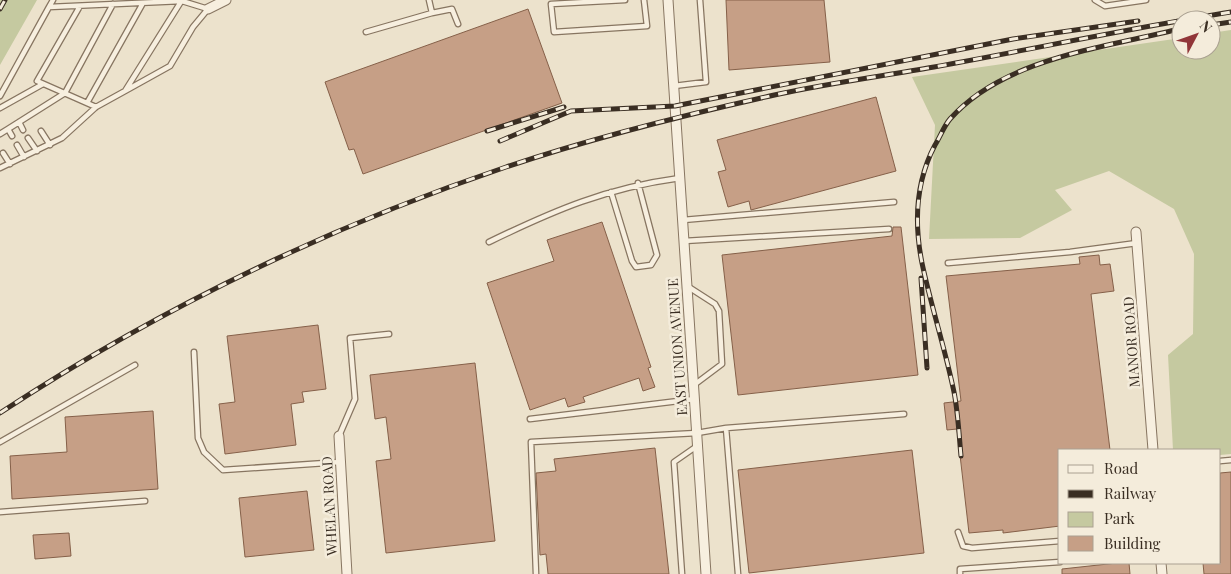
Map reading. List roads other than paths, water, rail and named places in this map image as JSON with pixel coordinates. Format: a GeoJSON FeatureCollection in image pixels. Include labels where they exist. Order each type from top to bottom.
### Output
{"type":"FeatureCollection","features":[{"type":"Feature","properties":{"kind":"street"},"geometry":{"type":"LineString","coordinates":[[208,9],[225,0]]}},
{"type":"Feature","properties":{"kind":"street","name":"EAST UNION AVENUE"},"geometry":{"type":"LineString","coordinates":[[668,0],[706,574]]}},
{"type":"Feature","properties":{"kind":"street","name":"MANOR ROAD"},"geometry":{"type":"LineString","coordinates":[[1136,232],[1152,449]]}},
{"type":"Feature","properties":{"kind":"street","name":"WHELAN ROAD"},"geometry":{"type":"LineString","coordinates":[[339,436],[347,574]]}},
{"type":"Feature","properties":{"kind":"lane"},"geometry":{"type":"LineString","coordinates":[[0,96],[53,0]]}},
{"type":"Feature","properties":{"kind":"lane"},"geometry":{"type":"LineString","coordinates":[[0,168],[62,138],[96,107],[170,66],[193,27],[208,9],[182,0],[49,7]]}},
{"type":"Feature","properties":{"kind":"lane"},"geometry":{"type":"LineString","coordinates":[[125,91],[182,0]]}},
{"type":"Feature","properties":{"kind":"lane"},"geometry":{"type":"LineString","coordinates":[[429,0],[432,13]]}},
{"type":"Feature","properties":{"kind":"lane"},"geometry":{"type":"LineString","coordinates":[[625,0],[552,4],[554,32],[647,26],[644,0]]}},
{"type":"Feature","properties":{"kind":"lane"},"geometry":{"type":"LineString","coordinates":[[674,86],[706,82],[700,0]]}},
{"type":"Feature","properties":{"kind":"lane"},"geometry":{"type":"LineString","coordinates":[[1095,0],[1105,6],[1146,0]]}},
{"type":"Feature","properties":{"kind":"lane"},"geometry":{"type":"LineString","coordinates":[[87,103],[143,3]]}},
{"type":"Feature","properties":{"kind":"lane"},"geometry":{"type":"LineString","coordinates":[[0,134],[65,94],[113,4]]}},
{"type":"Feature","properties":{"kind":"lane"},"geometry":{"type":"LineString","coordinates":[[80,6],[37,81],[96,107]]}},
{"type":"Feature","properties":{"kind":"lane"},"geometry":{"type":"LineString","coordinates":[[366,32],[452,9],[458,24]]}},
{"type":"Feature","properties":{"kind":"lane"},"geometry":{"type":"LineString","coordinates":[[0,108],[43,84]]}},
{"type":"Feature","properties":{"kind":"lane"},"geometry":{"type":"LineString","coordinates":[[31,115],[36,122]]}},
{"type":"Feature","properties":{"kind":"lane"},"geometry":{"type":"LineString","coordinates":[[19,122],[23,130]]}},
{"type":"Feature","properties":{"kind":"lane"},"geometry":{"type":"LineString","coordinates":[[8,129],[12,136]]}},
{"type":"Feature","properties":{"kind":"lane"},"geometry":{"type":"LineString","coordinates":[[41,131],[50,145]]}},
{"type":"Feature","properties":{"kind":"lane"},"geometry":{"type":"LineString","coordinates":[[28,138],[37,151]]}},
{"type":"Feature","properties":{"kind":"lane"},"geometry":{"type":"LineString","coordinates":[[17,145],[24,157]]}},
{"type":"Feature","properties":{"kind":"lane"},"geometry":{"type":"LineString","coordinates":[[3,153],[10,164]]}},
{"type":"Feature","properties":{"kind":"lane"},"geometry":{"type":"LineString","coordinates":[[489,242],[574,203],[638,184],[680,178]]}},
{"type":"Feature","properties":{"kind":"lane"},"geometry":{"type":"LineString","coordinates":[[611,192],[632,261],[636,267],[651,265],[657,255],[638,184]]}},
{"type":"Feature","properties":{"kind":"lane"},"geometry":{"type":"LineString","coordinates":[[682,220],[894,202]]}},
{"type":"Feature","properties":{"kind":"lane"},"geometry":{"type":"LineString","coordinates":[[684,241],[889,229]]}},
{"type":"Feature","properties":{"kind":"lane"},"geometry":{"type":"LineString","coordinates":[[948,264],[1070,252],[1137,243]]}},
{"type":"Feature","properties":{"kind":"lane"},"geometry":{"type":"LineString","coordinates":[[687,286],[718,306],[720,320],[722,364],[694,385]]}},
{"type":"Feature","properties":{"kind":"lane"},"geometry":{"type":"LineString","coordinates":[[339,436],[355,399],[350,338],[389,334]]}},
{"type":"Feature","properties":{"kind":"lane"},"geometry":{"type":"LineString","coordinates":[[194,352],[198,438],[204,452],[223,470],[340,462]]}},
{"type":"Feature","properties":{"kind":"lane"},"geometry":{"type":"LineString","coordinates":[[0,442],[134,364]]}},
{"type":"Feature","properties":{"kind":"lane"},"geometry":{"type":"LineString","coordinates":[[530,419],[695,399]]}},
{"type":"Feature","properties":{"kind":"lane"},"geometry":{"type":"LineString","coordinates":[[536,574],[531,442],[697,433],[726,428],[904,414]]}},
{"type":"Feature","properties":{"kind":"lane"},"geometry":{"type":"LineString","coordinates":[[726,428],[738,574]]}},
{"type":"Feature","properties":{"kind":"lane"},"geometry":{"type":"LineString","coordinates":[[682,574],[674,462],[698,445]]}},
{"type":"Feature","properties":{"kind":"lane"},"geometry":{"type":"LineString","coordinates":[[0,512],[145,500]]}},
{"type":"Feature","properties":{"kind":"lane"},"geometry":{"type":"LineString","coordinates":[[958,532],[963,546],[972,548],[1058,541]]}},
{"type":"Feature","properties":{"kind":"lane"},"geometry":{"type":"LineString","coordinates":[[960,574],[960,569],[1058,562]]}},
{"type":"Feature","properties":{"kind":"railway"},"geometry":{"type":"LineString","coordinates":[[0,9],[5,0]]}},
{"type":"Feature","properties":{"kind":"railway"},"geometry":{"type":"LineString","coordinates":[[0,413],[120,340],[245,274],[374,216],[506,167],[642,127],[779,94],[1231,12]]}},
{"type":"Feature","properties":{"kind":"railway"},"geometry":{"type":"LineString","coordinates":[[500,141],[571,111],[675,106],[1013,39],[1138,21]]}},
{"type":"Feature","properties":{"kind":"railway"},"geometry":{"type":"LineString","coordinates":[[1221,24],[1231,22]]}},
{"type":"Feature","properties":{"kind":"railway"},"geometry":{"type":"LineString","coordinates":[[961,456],[954,392],[919,248],[918,202],[920,188],[935,145],[950,119],[972,99],[997,82],[1025,69],[1085,50],[1171,31]]}},
{"type":"Feature","properties":{"kind":"railway"},"geometry":{"type":"LineString","coordinates":[[487,131],[564,107]]}},
{"type":"Feature","properties":{"kind":"railway"},"geometry":{"type":"LineString","coordinates":[[921,278],[927,368]]}}]}
